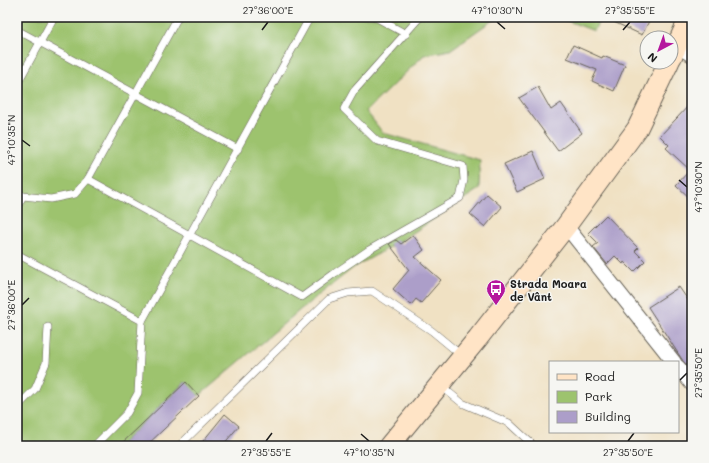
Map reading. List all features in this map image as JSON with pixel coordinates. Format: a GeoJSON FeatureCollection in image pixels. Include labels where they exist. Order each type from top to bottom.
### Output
{"type":"FeatureCollection","features":[{"type":"Feature","properties":{"kind":"main road"},"geometry":{"type":"LineString","coordinates":[[679,49],[690,17]]}},
{"type":"Feature","properties":{"kind":"main road"},"geometry":{"type":"LineString","coordinates":[[390,446],[566,226],[637,129],[669,70]]}},
{"type":"Feature","properties":{"kind":"street"},"geometry":{"type":"LineString","coordinates":[[566,226],[673,361]]}},
{"type":"Feature","properties":{"kind":"street"},"geometry":{"type":"LineString","coordinates":[[679,367],[692,384]]}},
{"type":"Feature","properties":{"kind":"lane"},"geometry":{"type":"LineString","coordinates":[[17,84],[54,17]]}},
{"type":"Feature","properties":{"kind":"lane"},"geometry":{"type":"LineString","coordinates":[[17,207],[20,194],[51,199],[75,194],[88,179],[178,17]]}},
{"type":"Feature","properties":{"kind":"lane"},"geometry":{"type":"LineString","coordinates":[[94,446],[127,413],[138,393],[142,321],[310,17]]}},
{"type":"Feature","properties":{"kind":"lane"},"geometry":{"type":"LineString","coordinates":[[375,17],[406,34]]}},
{"type":"Feature","properties":{"kind":"lane"},"geometry":{"type":"LineString","coordinates":[[88,179],[302,297],[369,250],[460,198],[464,180],[463,166],[377,141],[344,108],[354,92],[420,17]]}},
{"type":"Feature","properties":{"kind":"lane"},"geometry":{"type":"LineString","coordinates":[[17,30],[238,148]]}},
{"type":"Feature","properties":{"kind":"lane"},"geometry":{"type":"LineString","coordinates":[[17,254],[142,321]]}},
{"type":"Feature","properties":{"kind":"lane"},"geometry":{"type":"LineString","coordinates":[[179,446],[329,299],[348,293],[372,291],[432,331],[463,356]]}},
{"type":"Feature","properties":{"kind":"lane"},"geometry":{"type":"LineString","coordinates":[[17,403],[20,404],[35,389],[46,363],[48,327]]}},
{"type":"Feature","properties":{"kind":"lane"},"geometry":{"type":"LineString","coordinates":[[440,385],[462,403],[509,423],[534,446]]}},
{"type":"Feature","properties":{"kind":"green space"},"geometry":{"type":"Polygon","coordinates":[[[17,17],[497,17],[450,50],[424,55],[366,111],[383,133],[480,160],[479,189],[399,242],[353,268],[301,309],[199,396],[185,382],[119,446],[17,446],[17,17]]]}},
{"type":"Feature","properties":{"kind":"green space"},"geometry":{"type":"Polygon","coordinates":[[[558,17],[601,17],[594,31],[558,17]]]}},
{"type":"Feature","properties":{"kind":"building"},"geometry":{"type":"Polygon","coordinates":[[[603,17],[641,17],[649,21],[644,30],[639,30],[639,34],[603,17]]]}},
{"type":"Feature","properties":{"kind":"building"},"geometry":{"type":"Polygon","coordinates":[[[573,45],[602,58],[603,56],[625,65],[614,91],[592,81],[597,70],[567,58],[573,45]]]}},
{"type":"Feature","properties":{"kind":"building"},"geometry":{"type":"Polygon","coordinates":[[[538,87],[551,110],[561,103],[582,133],[558,151],[519,98],[538,87]]]}},
{"type":"Feature","properties":{"kind":"building"},"geometry":{"type":"Polygon","coordinates":[[[692,102],[692,200],[676,185],[690,170],[666,148],[669,145],[660,136],[692,102]]]}},
{"type":"Feature","properties":{"kind":"building"},"geometry":{"type":"Polygon","coordinates":[[[533,151],[545,179],[517,192],[504,164],[533,151]]]}},
{"type":"Feature","properties":{"kind":"building"},"geometry":{"type":"Polygon","coordinates":[[[487,194],[502,207],[485,227],[470,214],[487,194]]]}},
{"type":"Feature","properties":{"kind":"building"},"geometry":{"type":"Polygon","coordinates":[[[606,215],[638,248],[635,251],[645,261],[634,272],[624,262],[623,264],[615,256],[607,264],[593,247],[598,243],[588,233],[606,215]]]}},
{"type":"Feature","properties":{"kind":"building"},"geometry":{"type":"Polygon","coordinates":[[[413,235],[424,250],[415,257],[441,280],[421,303],[416,299],[411,305],[393,289],[409,270],[389,244],[396,240],[401,244],[413,235]]]}},
{"type":"Feature","properties":{"kind":"building"},"geometry":{"type":"Polygon","coordinates":[[[679,287],[692,306],[692,371],[683,361],[648,307],[679,287]]]}},
{"type":"Feature","properties":{"kind":"building"},"geometry":{"type":"Polygon","coordinates":[[[186,382],[199,396],[146,446],[119,446],[186,382]]]}},
{"type":"Feature","properties":{"kind":"building"},"geometry":{"type":"Polygon","coordinates":[[[225,414],[239,426],[222,446],[199,446],[225,414]]]}},
{"type":"Feature","properties":{"kind":"place","name":"Strada Moara de Vânt"},"geometry":{"type":"Point","coordinates":[496,306]}}]}
